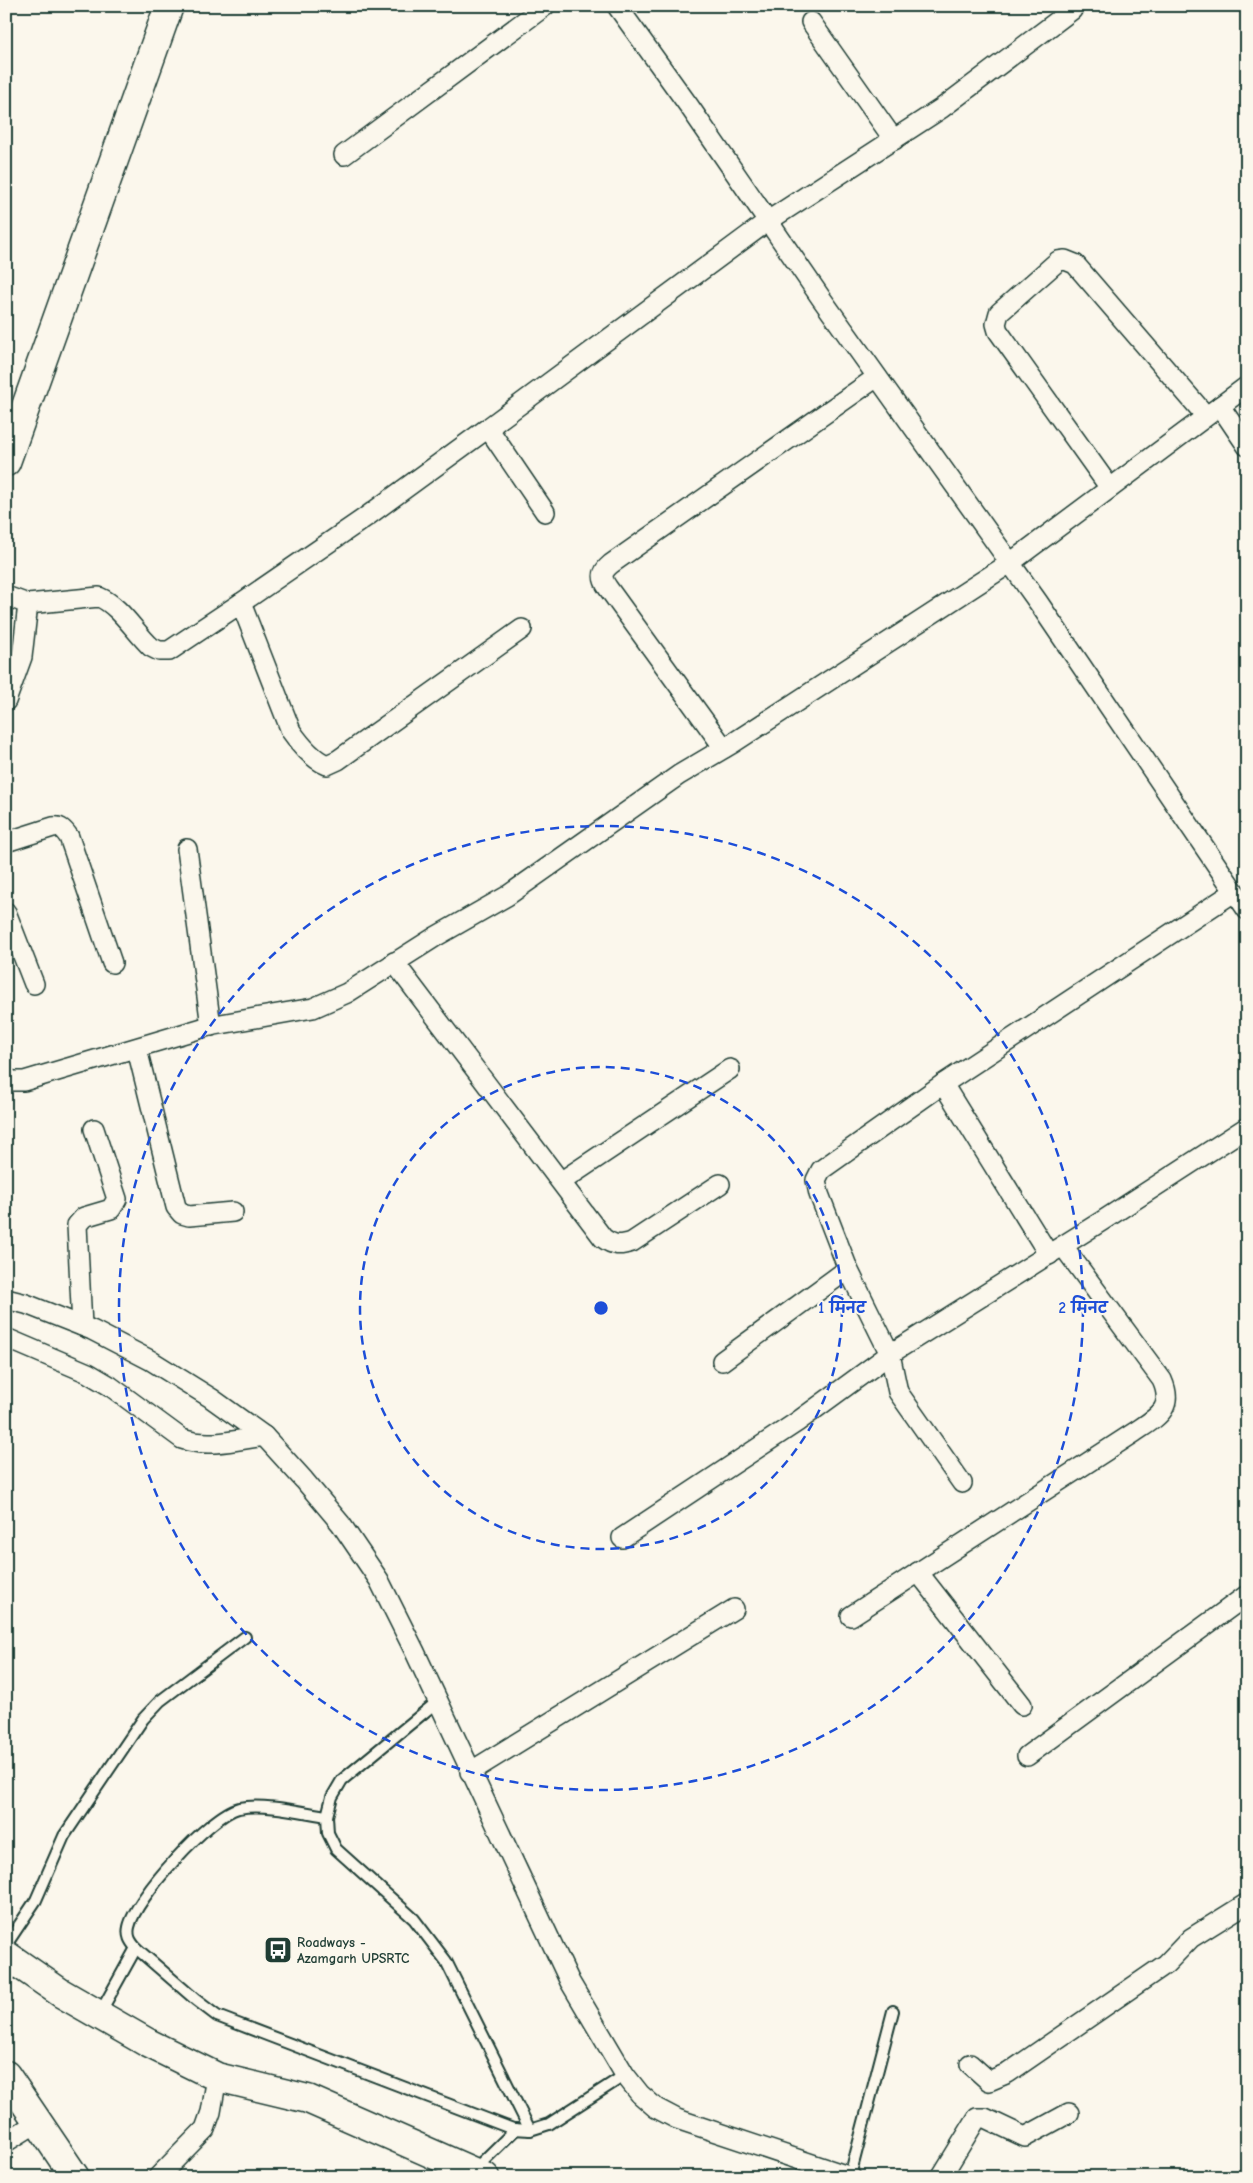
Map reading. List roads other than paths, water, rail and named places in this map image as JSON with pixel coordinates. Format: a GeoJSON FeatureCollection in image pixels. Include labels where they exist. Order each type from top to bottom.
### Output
{"type":"FeatureCollection","features":[{"type":"Feature","properties":{"kind":"main road"},"geometry":{"type":"LineString","coordinates":[[6,462],[169,6]]}},
{"type":"Feature","properties":{"kind":"main road"},"geometry":{"type":"LineString","coordinates":[[6,1955],[99,2015],[148,2043],[217,2078],[308,2099],[479,2174]]}},
{"type":"Feature","properties":{"kind":"main road"},"geometry":{"type":"LineString","coordinates":[[6,2075],[75,2177]]}},
{"type":"Feature","properties":{"kind":"street"},"geometry":{"type":"LineString","coordinates":[[344,155],[545,6]]}},
{"type":"Feature","properties":{"kind":"street"},"geometry":{"type":"LineString","coordinates":[[617,6],[1010,563],[1247,910]]}},
{"type":"Feature","properties":{"kind":"street"},"geometry":{"type":"LineString","coordinates":[[6,596],[28,604],[99,597],[107,600],[115,607],[151,647],[169,651],[366,517],[768,221],[942,108],[1072,10]]}},
{"type":"Feature","properties":{"kind":"street"},"geometry":{"type":"LineString","coordinates":[[811,22],[894,140]]}},
{"type":"Feature","properties":{"kind":"street"},"geometry":{"type":"LineString","coordinates":[[1110,488],[998,331],[996,324],[999,313],[1058,261],[1064,260],[1075,264],[1247,446]]}},
{"type":"Feature","properties":{"kind":"street"},"geometry":{"type":"LineString","coordinates":[[724,748],[602,580],[603,574],[611,564],[877,377]]}},
{"type":"Feature","properties":{"kind":"street"},"geometry":{"type":"LineString","coordinates":[[6,1078],[13,1081],[24,1081],[211,1026],[314,1008],[347,993],[394,962],[507,896],[678,775],[724,748],[1010,563],[1247,386]]}},
{"type":"Feature","properties":{"kind":"street"},"geometry":{"type":"LineString","coordinates":[[488,428],[545,512]]}},
{"type":"Feature","properties":{"kind":"street"},"geometry":{"type":"LineString","coordinates":[[241,603],[291,731],[303,747],[321,762],[328,765],[338,760],[522,629]]}},
{"type":"Feature","properties":{"kind":"street"},"geometry":{"type":"LineString","coordinates":[[6,701],[22,657],[28,604]]}},
{"type":"Feature","properties":{"kind":"street"},"geometry":{"type":"LineString","coordinates":[[6,842],[52,827],[58,826],[64,830],[112,962]]}},
{"type":"Feature","properties":{"kind":"street"},"geometry":{"type":"LineString","coordinates":[[187,849],[211,1026]]}},
{"type":"Feature","properties":{"kind":"street"},"geometry":{"type":"LineString","coordinates":[[962,1483],[902,1399],[896,1384],[890,1354],[848,1269],[819,1194],[816,1180],[818,1174],[943,1084],[1234,892]]}},
{"type":"Feature","properties":{"kind":"street"},"geometry":{"type":"LineString","coordinates":[[6,912],[34,984]]}},
{"type":"Feature","properties":{"kind":"street"},"geometry":{"type":"LineString","coordinates":[[394,962],[562,1181],[603,1238],[620,1246],[632,1242],[720,1184]]}},
{"type":"Feature","properties":{"kind":"street"},"geometry":{"type":"LineString","coordinates":[[137,1049],[176,1207],[182,1214],[189,1216],[233,1212]]}},
{"type":"Feature","properties":{"kind":"street"},"geometry":{"type":"LineString","coordinates":[[562,1181],[730,1069]]}},
{"type":"Feature","properties":{"kind":"street"},"geometry":{"type":"LineString","coordinates":[[850,1616],[1154,1419],[1163,1411],[1168,1401],[1168,1391],[1162,1380],[1056,1250],[943,1084]]}},
{"type":"Feature","properties":{"kind":"street"},"geometry":{"type":"LineString","coordinates":[[622,1538],[797,1422],[890,1354],[1247,1127]]}},
{"type":"Feature","properties":{"kind":"street"},"geometry":{"type":"LineString","coordinates":[[82,1326],[77,1225],[84,1217],[111,1209],[116,1199],[94,1129]]}},
{"type":"Feature","properties":{"kind":"street"},"geometry":{"type":"LineString","coordinates":[[722,1361],[848,1269]]}},
{"type":"Feature","properties":{"kind":"street"},"geometry":{"type":"LineString","coordinates":[[6,1299],[26,1304],[82,1326],[150,1360],[211,1398],[264,1436],[341,1524],[379,1580],[570,1982],[625,2075],[640,2094],[656,2108],[677,2119],[851,2176]]}},
{"type":"Feature","properties":{"kind":"street"},"geometry":{"type":"LineString","coordinates":[[6,1338],[88,1373],[110,1386],[182,1438],[206,1443],[264,1436]]}},
{"type":"Feature","properties":{"kind":"street"},"geometry":{"type":"LineString","coordinates":[[918,1572],[1022,1705]]}},
{"type":"Feature","properties":{"kind":"street"},"geometry":{"type":"LineString","coordinates":[[1027,1756],[1247,1595]]}},
{"type":"Feature","properties":{"kind":"street"},"geometry":{"type":"LineString","coordinates":[[470,1772],[734,1609]]}},
{"type":"Feature","properties":{"kind":"street"},"geometry":{"type":"LineString","coordinates":[[970,2064],[988,2081],[1008,2073],[1166,1964],[1191,1938],[1247,1903]]}},
{"type":"Feature","properties":{"kind":"street"},"geometry":{"type":"LineString","coordinates":[[158,2177],[205,2129],[211,2112],[217,2078]]}},
{"type":"Feature","properties":{"kind":"street"},"geometry":{"type":"LineString","coordinates":[[941,2177],[976,2118],[985,2118],[1025,2137],[1069,2113]]}},
{"type":"Feature","properties":{"kind":"street"},"geometry":{"type":"LineString","coordinates":[[6,2142],[38,2122]]}},
{"type":"Feature","properties":{"kind":"lane"},"geometry":{"type":"LineString","coordinates":[[6,1945],[36,1900],[64,1836],[143,1718],[160,1701],[245,1637]]}},
{"type":"Feature","properties":{"kind":"lane"},"geometry":{"type":"LineString","coordinates":[[438,1701],[342,1780],[332,1797],[327,1816],[328,1834],[336,1849],[414,1919],[446,1960],[530,2130]]}},
{"type":"Feature","properties":{"kind":"lane"},"geometry":{"type":"LineString","coordinates":[[327,1816],[239,1808],[218,1820],[176,1857],[138,1908],[129,1926],[129,1938],[136,1948],[217,2016],[516,2129],[530,2130],[549,2124],[565,2116],[625,2075]]}},
{"type":"Feature","properties":{"kind":"lane"},"geometry":{"type":"LineString","coordinates":[[99,2015],[136,1948]]}},
{"type":"Feature","properties":{"kind":"lane"},"geometry":{"type":"LineString","coordinates":[[851,2176],[893,2011]]}},
{"type":"Feature","properties":{"kind":"lane"},"geometry":{"type":"LineString","coordinates":[[479,2174],[516,2129]]}},
{"type":"Feature","properties":{"kind":"place","name":"Roadways - Azamgarh UPSRTC"},"geometry":{"type":"Point","coordinates":[278,1950]}}]}
